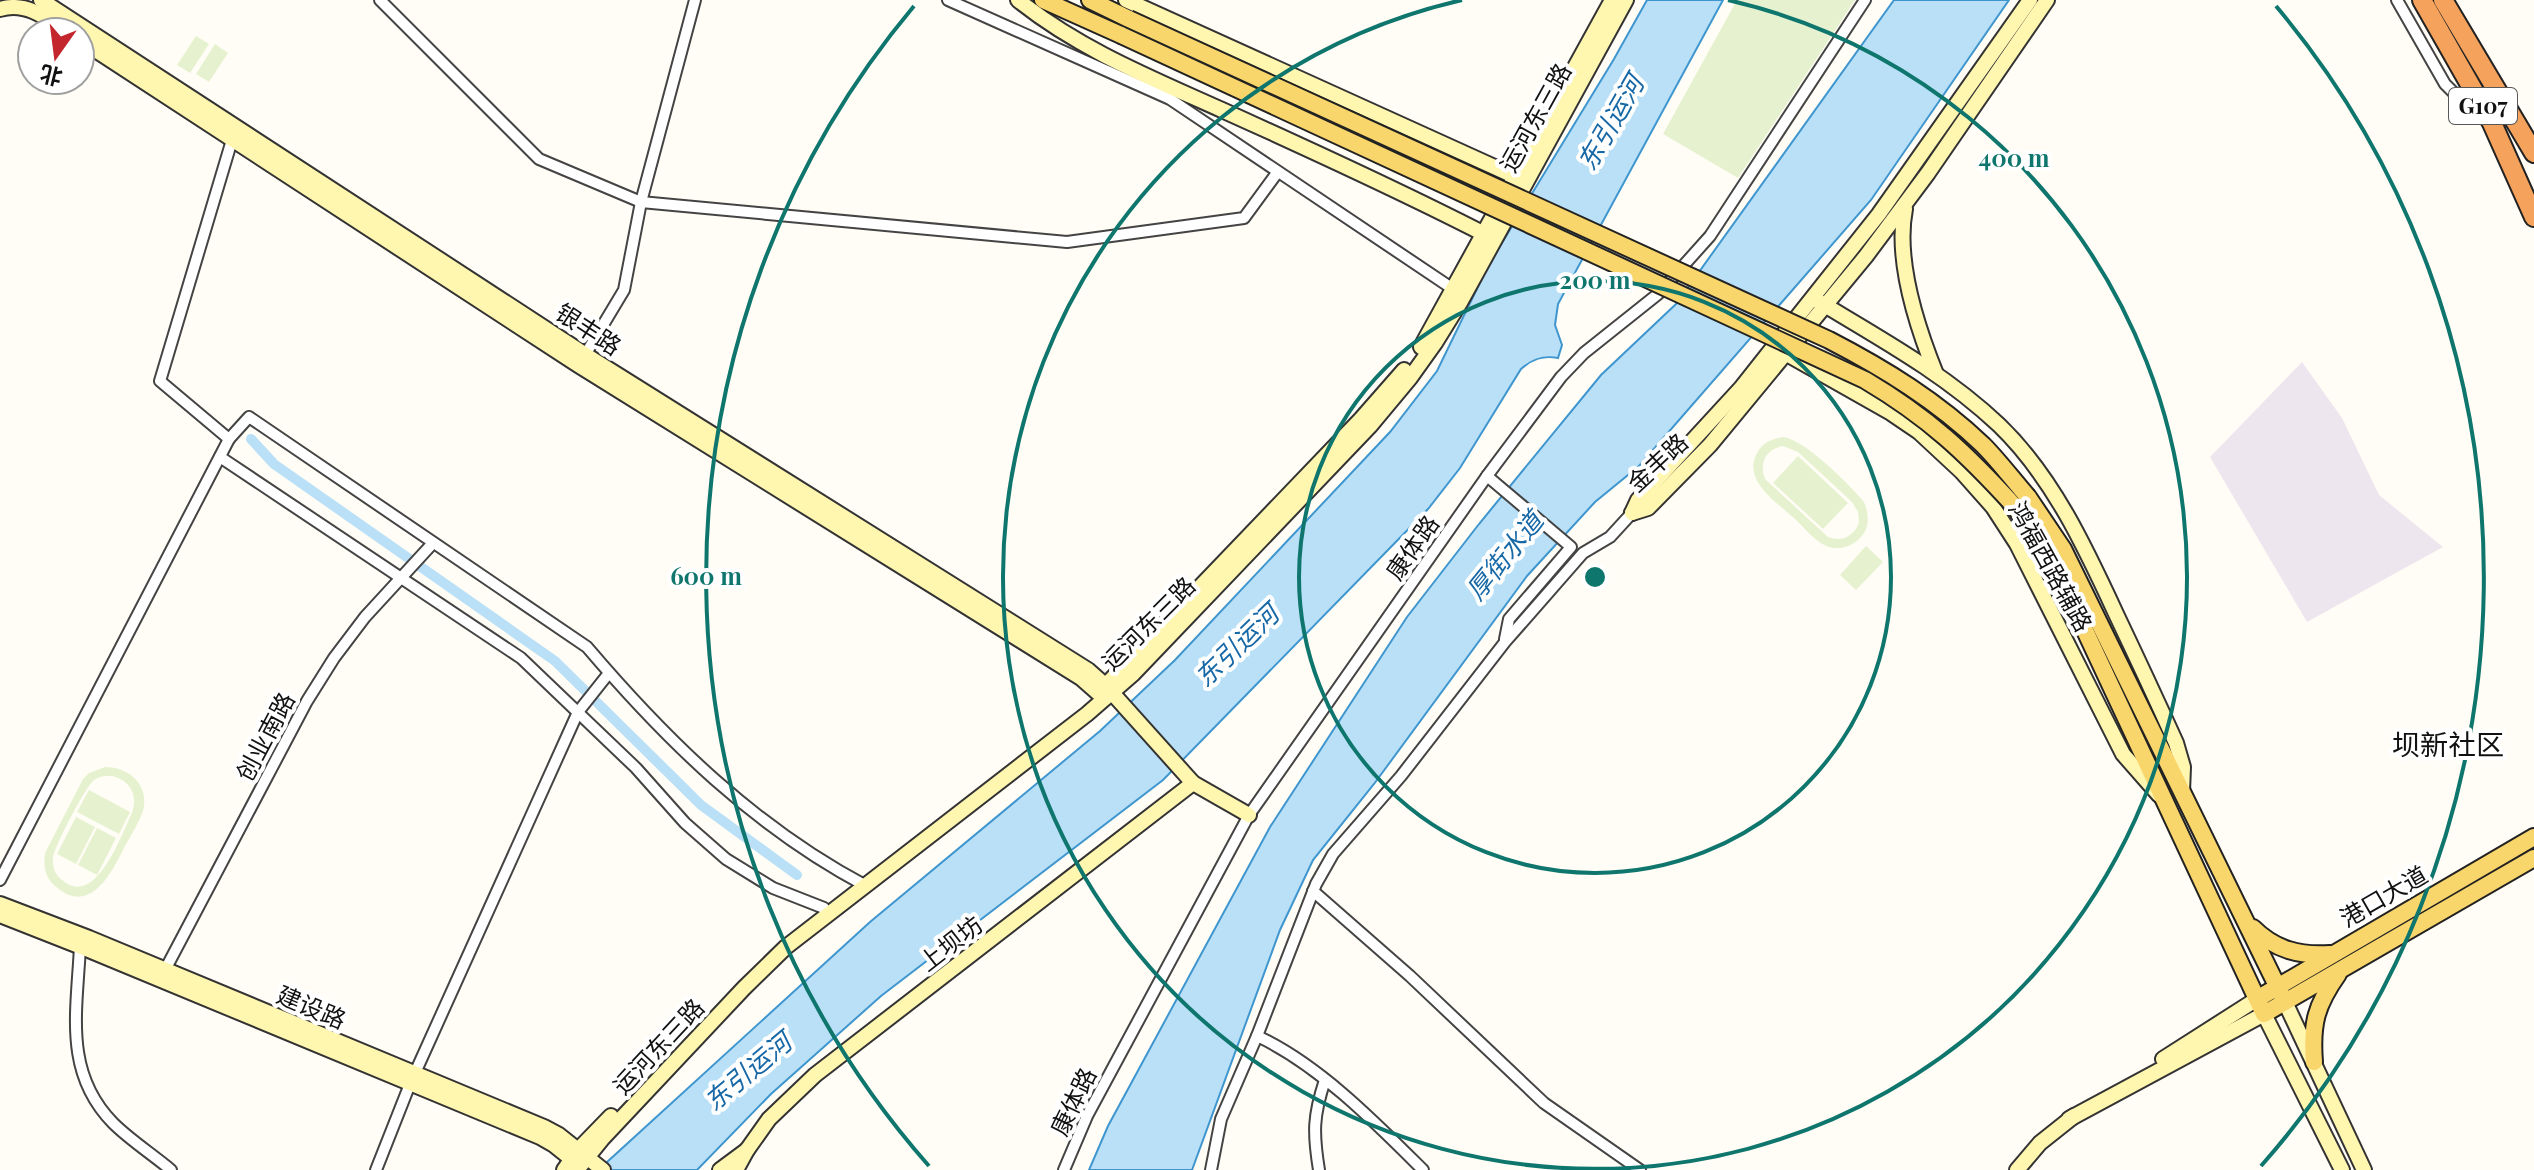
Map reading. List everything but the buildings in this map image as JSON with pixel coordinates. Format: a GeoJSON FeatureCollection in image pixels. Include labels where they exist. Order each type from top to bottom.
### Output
{"type":"FeatureCollection","features":[{"type":"Feature","properties":{"kind":"highway","name":"G107"},"geometry":{"type":"LineString","coordinates":[[2422,0],[2492,123],[2534,217]]}},
{"type":"Feature","properties":{"kind":"highway","name":"G107"},"geometry":{"type":"LineString","coordinates":[[2443,0],[2534,153]]}},
{"type":"Feature","properties":{"kind":"main road"},"geometry":{"type":"LineString","coordinates":[[1043,0],[1865,380],[1906,404],[1937,428],[2022,503],[2063,549],[2285,1002]]}},
{"type":"Feature","properties":{"kind":"main road"},"geometry":{"type":"LineString","coordinates":[[1090,0],[1829,340],[1914,388],[1947,413],[1984,447],[2022,503],[2261,1006]]}},
{"type":"Feature","properties":{"kind":"main road","name":"港口大道"},"geometry":{"type":"LineString","coordinates":[[2261,1006],[2285,1002],[2338,961],[2534,837]]}},
{"type":"Feature","properties":{"kind":"main road","name":"港口大道"},"geometry":{"type":"LineString","coordinates":[[2261,1006],[2278,985],[2338,961],[2534,858]]}},
{"type":"Feature","properties":{"kind":"main road"},"geometry":{"type":"LineString","coordinates":[[2246,921],[2264,939],[2285,950],[2338,961],[2316,1014],[2312,1035],[2314,1062]]}},
{"type":"Feature","properties":{"kind":"street","name":"银丰路"},"geometry":{"type":"LineString","coordinates":[[41,0],[582,360]]}},
{"type":"Feature","properties":{"kind":"street"},"geometry":{"type":"LineString","coordinates":[[380,0],[539,159],[641,202],[1067,242],[1244,218],[1277,173]]}},
{"type":"Feature","properties":{"kind":"street"},"geometry":{"type":"LineString","coordinates":[[582,360],[624,290],[641,202],[695,0]]}},
{"type":"Feature","properties":{"kind":"street"},"geometry":{"type":"LineString","coordinates":[[948,0],[1170,99],[1453,289]]}},
{"type":"Feature","properties":{"kind":"street"},"geometry":{"type":"LineString","coordinates":[[1018,0],[1075,40],[1136,71],[1391,187],[1490,237]]}},
{"type":"Feature","properties":{"kind":"street"},"geometry":{"type":"LineString","coordinates":[[1126,0],[1521,179]]}},
{"type":"Feature","properties":{"kind":"street","name":"运河东三路"},"geometry":{"type":"LineString","coordinates":[[583,1164],[786,947],[1105,691],[1133,674],[1370,426],[1410,378],[1461,301],[1490,237],[1612,0]]}},
{"type":"Feature","properties":{"kind":"street","name":"运河东三路"},"geometry":{"type":"LineString","coordinates":[[1521,179],[1626,0]]}},
{"type":"Feature","properties":{"kind":"street","name":"康体路"},"geometry":{"type":"LineString","coordinates":[[1064,1170],[1087,1116],[1249,815],[1487,476],[1571,365],[1658,294],[1710,236],[1865,0]]}},
{"type":"Feature","properties":{"kind":"street","name":"金丰路"},"geometry":{"type":"LineString","coordinates":[[1819,302],[2030,0]]}},
{"type":"Feature","properties":{"kind":"street","name":"金丰路"},"geometry":{"type":"LineString","coordinates":[[1632,513],[1638,500],[1780,350],[1912,195],[2047,0]]}},
{"type":"Feature","properties":{"kind":"street"},"geometry":{"type":"LineString","coordinates":[[2397,0],[2445,84],[2492,123]]}},
{"type":"Feature","properties":{"kind":"street"},"geometry":{"type":"LineString","coordinates":[[0,9],[24,7],[39,16]]}},
{"type":"Feature","properties":{"kind":"street","name":"银丰路"},"geometry":{"type":"LineString","coordinates":[[96,51],[232,140],[1105,691],[1193,783],[1249,815]]}},
{"type":"Feature","properties":{"kind":"street"},"geometry":{"type":"LineString","coordinates":[[229,439],[160,381],[232,140]]}},
{"type":"Feature","properties":{"kind":"street"},"geometry":{"type":"LineString","coordinates":[[1912,195],[1904,210],[1903,250],[1911,295],[1936,374]]}},
{"type":"Feature","properties":{"kind":"street","name":"运河东三路"},"geometry":{"type":"LineString","coordinates":[[1105,691],[1371,408],[1427,339],[1453,289],[1490,237]]}},
{"type":"Feature","properties":{"kind":"street","name":"鸿福西路辅路"},"geometry":{"type":"LineString","coordinates":[[1819,302],[1959,390],[2001,427],[2038,472],[2076,531],[2176,743],[2183,767],[2182,792]]}},
{"type":"Feature","properties":{"kind":"street","name":"鸿福西路辅路"},"geometry":{"type":"LineString","coordinates":[[1780,350],[1919,432],[1962,472],[1993,507],[2017,544],[2123,754],[2162,797]]}},
{"type":"Feature","properties":{"kind":"street"},"geometry":{"type":"LineString","coordinates":[[0,880],[229,439],[249,417],[429,546],[587,647],[605,677],[739,803],[819,860],[862,884]]}},
{"type":"Feature","properties":{"kind":"street"},"geometry":{"type":"LineString","coordinates":[[220,457],[521,658],[636,768],[685,823],[726,859],[773,888],[824,908]]}},
{"type":"Feature","properties":{"kind":"street"},"geometry":{"type":"LineString","coordinates":[[1487,476],[1571,547],[1509,619],[1505,642]]}},
{"type":"Feature","properties":{"kind":"street"},"geometry":{"type":"LineString","coordinates":[[1211,1170],[1221,1119],[1313,891],[1333,854],[1401,776],[1505,642],[1583,553],[1610,537],[1632,513]]}},
{"type":"Feature","properties":{"kind":"street","name":"创业南路"},"geometry":{"type":"LineString","coordinates":[[165,970],[307,701],[342,647],[429,546]]}},
{"type":"Feature","properties":{"kind":"street"},"geometry":{"type":"LineString","coordinates":[[376,1170],[412,1079],[578,712],[605,677]]}},
{"type":"Feature","properties":{"kind":"street","name":"上坝坊"},"geometry":{"type":"LineString","coordinates":[[736,1170],[769,1119],[815,1075],[1193,783]]}},
{"type":"Feature","properties":{"kind":"street","name":"运河东三路"},"geometry":{"type":"LineString","coordinates":[[583,1164],[738,982],[780,942],[862,884]]}},
{"type":"Feature","properties":{"kind":"street"},"geometry":{"type":"LineString","coordinates":[[1313,891],[1410,976],[1544,1103],[1640,1170]]}},
{"type":"Feature","properties":{"kind":"street","name":"建设路"},"geometry":{"type":"LineString","coordinates":[[0,904],[165,970],[412,1079]]}},
{"type":"Feature","properties":{"kind":"street","name":"建设路"},"geometry":{"type":"LineString","coordinates":[[0,915],[412,1079],[544,1127],[559,1135],[583,1164]]}},
{"type":"Feature","properties":{"kind":"street"},"geometry":{"type":"LineString","coordinates":[[80,946],[75,1043],[86,1084],[112,1122],[171,1170]]}},
{"type":"Feature","properties":{"kind":"street"},"geometry":{"type":"LineString","coordinates":[[2285,1002],[2364,1170]]}},
{"type":"Feature","properties":{"kind":"street"},"geometry":{"type":"LineString","coordinates":[[2017,1170],[2040,1143],[2069,1119],[2261,1006],[2342,1170]]}},
{"type":"Feature","properties":{"kind":"street"},"geometry":{"type":"LineString","coordinates":[[1257,1036],[1283,1048],[1311,1067],[1423,1170]]}},
{"type":"Feature","properties":{"kind":"street"},"geometry":{"type":"LineString","coordinates":[[1319,1170],[1313,1137],[1318,1101],[1325,1080]]}},
{"type":"Feature","properties":{"kind":"street","name":"上坝坊"},"geometry":{"type":"LineString","coordinates":[[720,1170],[747,1150]]}},
{"type":"Feature","properties":{"kind":"shaded area"},"geometry":{"type":"Polygon","coordinates":[[[2302,362],[2342,418],[2379,495],[2443,547],[2307,622],[2210,457],[2302,362]]]}},
{"type":"Feature","properties":{"kind":"green space"},"geometry":{"type":"Polygon","coordinates":[[[1737,0],[1855,0],[1738,178],[1663,134],[1737,0]]]}},
{"type":"Feature","properties":{"kind":"green space"},"geometry":{"type":"Polygon","coordinates":[[[196,36],[209,44],[190,73],[177,65],[196,36]]]}},
{"type":"Feature","properties":{"kind":"green space"},"geometry":{"type":"Polygon","coordinates":[[[215,44],[228,53],[209,82],[196,74],[215,44]]]}},
{"type":"Feature","properties":{"kind":"green space"},"geometry":{"type":"Polygon","coordinates":[[[1783,437],[1814,454],[1864,502],[1867,525],[1855,542],[1845,547],[1827,546],[1763,490],[1754,472],[1757,453],[1768,442],[1783,437]],[[1783,446],[1768,453],[1764,462],[1765,479],[1828,537],[1838,539],[1850,535],[1859,523],[1858,512],[1852,502],[1798,452],[1783,446]]]}},
{"type":"Feature","properties":{"kind":"green space"},"geometry":{"type":"Polygon","coordinates":[[[1798,456],[1848,503],[1823,529],[1773,483],[1798,456]]]}},
{"type":"Feature","properties":{"kind":"green space"},"geometry":{"type":"Polygon","coordinates":[[[1866,546],[1883,562],[1856,590],[1840,575],[1866,546]]]}},
{"type":"Feature","properties":{"kind":"green space"},"geometry":{"type":"Polygon","coordinates":[[[105,767],[122,770],[136,779],[144,802],[137,824],[107,877],[90,894],[79,897],[68,894],[52,883],[44,858],[83,779],[105,767]],[[112,776],[98,778],[90,785],[55,852],[53,861],[56,873],[74,886],[86,885],[106,866],[132,813],[134,800],[131,790],[124,781],[112,776]]]}},
{"type":"Feature","properties":{"kind":"green space"},"geometry":{"type":"Polygon","coordinates":[[[89,790],[130,812],[119,834],[77,812],[89,790]]]}},
{"type":"Feature","properties":{"kind":"green space"},"geometry":{"type":"Polygon","coordinates":[[[76,817],[95,827],[76,864],[57,854],[76,817]]]}},
{"type":"Feature","properties":{"kind":"green space"},"geometry":{"type":"Polygon","coordinates":[[[97,828],[116,838],[97,875],[78,865],[97,828]]]}},
{"type":"Feature","properties":{"kind":"water","name":"东引运河"},"geometry":{"type":"Polygon","coordinates":[[[1647,0],[1723,0],[1558,304],[1555,325],[1562,345],[1558,358],[1538,359],[1521,369],[1460,468],[1428,509],[1163,780],[881,996],[771,1094],[697,1170],[601,1170],[870,922],[1100,731],[1175,660],[1390,432],[1437,371],[1489,264],[1647,0]]]}},
{"type":"Feature","properties":{"kind":"water","name":"厚街水道"},"geometry":{"type":"Polygon","coordinates":[[[1894,0],[2009,0],[1871,200],[1639,466],[1595,502],[1527,576],[1374,784],[1313,860],[1280,930],[1192,1170],[1089,1170],[1108,1126],[1270,827],[1407,617],[1601,375],[1676,304],[1894,0]]]}},
{"type":"Feature","properties":{"kind":"waterway"},"geometry":{"type":"LineString","coordinates":[[251,439],[274,464],[555,661],[701,805],[797,875]]}},
{"type":"Feature","properties":{"kind":"district","name":"坝新社区"},"geometry":{"type":"Point","coordinates":[2448,745]}}]}
